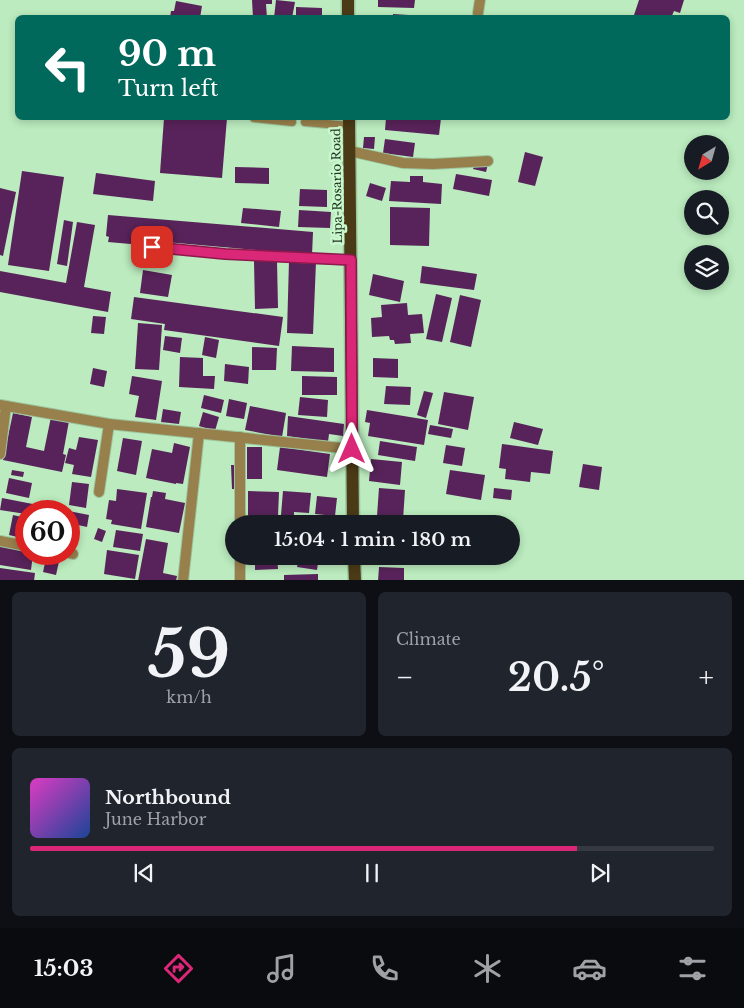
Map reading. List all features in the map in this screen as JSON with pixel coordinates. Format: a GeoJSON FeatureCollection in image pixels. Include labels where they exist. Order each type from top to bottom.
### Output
{"type":"FeatureCollection","features":[{"type":"Feature","properties":{"kind":"main road"},"geometry":{"type":"LineString","coordinates":[[348,0],[348,15]]}},
{"type":"Feature","properties":{"kind":"main road","name":"Lipa-Rosario Road"},"geometry":{"type":"LineString","coordinates":[[350,122],[353,515]]}},
{"type":"Feature","properties":{"kind":"main road"},"geometry":{"type":"LineString","coordinates":[[354,565],[355,580]]}},
{"type":"Feature","properties":{"kind":"street"},"geometry":{"type":"LineString","coordinates":[[478,13],[480,0]]}},
{"type":"Feature","properties":{"kind":"street"},"geometry":{"type":"LineString","coordinates":[[350,151],[403,163],[433,164],[488,161]]}},
{"type":"Feature","properties":{"kind":"street"},"geometry":{"type":"LineString","coordinates":[[0,454],[3,405],[108,424],[352,449]]}},
{"type":"Feature","properties":{"kind":"street"},"geometry":{"type":"LineString","coordinates":[[99,492],[108,424]]}},
{"type":"Feature","properties":{"kind":"street"},"geometry":{"type":"LineString","coordinates":[[184,580],[199,433]]}},
{"type":"Feature","properties":{"kind":"street"},"geometry":{"type":"LineString","coordinates":[[240,437],[240,515]]}},
{"type":"Feature","properties":{"kind":"street"},"geometry":{"type":"LineString","coordinates":[[0,541],[15,544]]}},
{"type":"Feature","properties":{"kind":"street"},"geometry":{"type":"LineString","coordinates":[[240,565],[240,580]]}},
{"type":"Feature","properties":{"kind":"lane"},"geometry":{"type":"LineString","coordinates":[[273,120],[292,122]]}},
{"type":"Feature","properties":{"kind":"lane"},"geometry":{"type":"LineString","coordinates":[[305,122],[350,122]]}},
{"type":"Feature","properties":{"kind":"lane"},"geometry":{"type":"LineString","coordinates":[[152,247],[225,254],[351,260]]}},
{"type":"Feature","properties":{"kind":"building"},"geometry":{"type":"Polygon","coordinates":[[[252,0],[272,0],[272,4],[266,4],[267,15],[253,15],[252,0]]]}},
{"type":"Feature","properties":{"kind":"building"},"geometry":{"type":"Polygon","coordinates":[[[276,0],[295,2],[293,15],[274,15],[276,0]]]}},
{"type":"Feature","properties":{"kind":"building"},"geometry":{"type":"Polygon","coordinates":[[[378,0],[415,0],[414,8],[378,7],[378,0]]]}},
{"type":"Feature","properties":{"kind":"building"},"geometry":{"type":"Polygon","coordinates":[[[639,0],[684,0],[680,13],[674,11],[672,15],[634,15],[639,0]]]}},
{"type":"Feature","properties":{"kind":"building"},"geometry":{"type":"Polygon","coordinates":[[[176,1],[202,6],[200,15],[170,15],[171,11],[174,11],[176,1]]]}},
{"type":"Feature","properties":{"kind":"building"},"geometry":{"type":"Polygon","coordinates":[[[296,7],[322,8],[322,15],[296,15],[296,7]]]}},
{"type":"Feature","properties":{"kind":"building"},"geometry":{"type":"Polygon","coordinates":[[[164,120],[227,120],[222,178],[160,173],[164,120]]]}},
{"type":"Feature","properties":{"kind":"building"},"geometry":{"type":"Polygon","coordinates":[[[386,120],[441,120],[439,135],[385,130],[386,120]]]}},
{"type":"Feature","properties":{"kind":"building"},"geometry":{"type":"Polygon","coordinates":[[[364,137],[375,137],[374,149],[363,148],[364,137]]]}},
{"type":"Feature","properties":{"kind":"building"},"geometry":{"type":"Polygon","coordinates":[[[385,139],[415,143],[413,157],[383,153],[385,139]]]}},
{"type":"Feature","properties":{"kind":"building"},"geometry":{"type":"Polygon","coordinates":[[[525,152],[543,157],[535,186],[518,182],[525,152]]]}},
{"type":"Feature","properties":{"kind":"building"},"geometry":{"type":"Polygon","coordinates":[[[477,156],[489,160],[486,172],[473,169],[477,156]]]}},
{"type":"Feature","properties":{"kind":"building"},"geometry":{"type":"Polygon","coordinates":[[[235,167],[269,168],[269,184],[235,183],[235,167]]]}},
{"type":"Feature","properties":{"kind":"building"},"geometry":{"type":"Polygon","coordinates":[[[22,171],[64,177],[49,271],[8,265],[22,171]]]}},
{"type":"Feature","properties":{"kind":"building"},"geometry":{"type":"Polygon","coordinates":[[[96,173],[155,181],[153,201],[93,194],[96,173]]]}},
{"type":"Feature","properties":{"kind":"building"},"geometry":{"type":"Polygon","coordinates":[[[456,174],[492,180],[489,196],[453,189],[456,174]]]}},
{"type":"Feature","properties":{"kind":"building"},"geometry":{"type":"Polygon","coordinates":[[[410,176],[423,176],[423,182],[442,184],[441,204],[389,201],[391,181],[410,182],[410,176]]]}},
{"type":"Feature","properties":{"kind":"building"},"geometry":{"type":"Polygon","coordinates":[[[370,183],[386,188],[382,201],[366,196],[370,183]]]}},
{"type":"Feature","properties":{"kind":"building"},"geometry":{"type":"Polygon","coordinates":[[[0,188],[16,192],[3,256],[0,255],[0,188]]]}},
{"type":"Feature","properties":{"kind":"building"},"geometry":{"type":"Polygon","coordinates":[[[300,189],[327,190],[327,207],[299,206],[300,189]]]}},
{"type":"Feature","properties":{"kind":"building"},"geometry":{"type":"Polygon","coordinates":[[[390,207],[430,208],[429,246],[390,245],[390,207]]]}},
{"type":"Feature","properties":{"kind":"building"},"geometry":{"type":"Polygon","coordinates":[[[243,208],[281,211],[279,227],[241,223],[243,208]]]}},
{"type":"Feature","properties":{"kind":"building"},"geometry":{"type":"Polygon","coordinates":[[[299,210],[331,212],[330,228],[298,227],[299,210]]]}},
{"type":"Feature","properties":{"kind":"building"},"geometry":{"type":"Polygon","coordinates":[[[108,215],[313,232],[312,255],[143,240],[142,245],[108,242],[109,237],[106,236],[108,215]]]}},
{"type":"Feature","properties":{"kind":"building"},"geometry":{"type":"Polygon","coordinates":[[[64,220],[73,222],[67,266],[57,264],[64,220]]]}},
{"type":"Feature","properties":{"kind":"building"},"geometry":{"type":"Polygon","coordinates":[[[77,222],[95,225],[84,287],[111,292],[108,312],[0,292],[0,271],[66,283],[77,222]]]}},
{"type":"Feature","properties":{"kind":"building"},"geometry":{"type":"Polygon","coordinates":[[[254,261],[277,261],[278,308],[255,309],[254,261]]]}},
{"type":"Feature","properties":{"kind":"building"},"geometry":{"type":"Polygon","coordinates":[[[289,261],[316,262],[313,334],[287,333],[289,261]]]}},
{"type":"Feature","properties":{"kind":"building"},"geometry":{"type":"Polygon","coordinates":[[[422,266],[477,274],[474,290],[420,283],[422,266]]]}},
{"type":"Feature","properties":{"kind":"building"},"geometry":{"type":"Polygon","coordinates":[[[143,270],[172,275],[168,297],[140,293],[143,270]]]}},
{"type":"Feature","properties":{"kind":"building"},"geometry":{"type":"Polygon","coordinates":[[[373,274],[404,281],[400,302],[369,295],[373,274]]]}},
{"type":"Feature","properties":{"kind":"building"},"geometry":{"type":"Polygon","coordinates":[[[436,294],[452,298],[442,342],[426,339],[436,294]]]}},
{"type":"Feature","properties":{"kind":"building"},"geometry":{"type":"Polygon","coordinates":[[[460,295],[481,300],[471,347],[450,342],[460,295]]]}},
{"type":"Feature","properties":{"kind":"building"},"geometry":{"type":"Polygon","coordinates":[[[134,297],[283,317],[279,346],[164,330],[165,324],[131,319],[134,297]]]}},
{"type":"Feature","properties":{"kind":"building"},"geometry":{"type":"Polygon","coordinates":[[[407,303],[408,315],[422,314],[424,333],[410,334],[411,343],[395,344],[394,340],[390,340],[389,336],[372,337],[371,318],[382,317],[381,305],[407,303]]]}},
{"type":"Feature","properties":{"kind":"building"},"geometry":{"type":"Polygon","coordinates":[[[93,316],[106,317],[104,334],[91,333],[93,316]]]}},
{"type":"Feature","properties":{"kind":"building"},"geometry":{"type":"Polygon","coordinates":[[[138,323],[162,325],[159,370],[135,369],[138,323]]]}},
{"type":"Feature","properties":{"kind":"building"},"geometry":{"type":"Polygon","coordinates":[[[165,336],[182,338],[180,353],[163,350],[165,336]]]}},
{"type":"Feature","properties":{"kind":"building"},"geometry":{"type":"Polygon","coordinates":[[[205,337],[219,340],[216,358],[202,355],[205,337]]]}},
{"type":"Feature","properties":{"kind":"building"},"geometry":{"type":"Polygon","coordinates":[[[292,346],[334,348],[334,372],[291,371],[292,346]]]}},
{"type":"Feature","properties":{"kind":"building"},"geometry":{"type":"Polygon","coordinates":[[[252,347],[277,348],[276,370],[252,370],[252,347]]]}},
{"type":"Feature","properties":{"kind":"building"},"geometry":{"type":"Polygon","coordinates":[[[180,357],[203,358],[203,376],[215,376],[214,389],[179,387],[180,357]]]}},
{"type":"Feature","properties":{"kind":"building"},"geometry":{"type":"Polygon","coordinates":[[[373,358],[398,359],[398,378],[373,377],[373,358]]]}},
{"type":"Feature","properties":{"kind":"building"},"geometry":{"type":"Polygon","coordinates":[[[225,364],[249,367],[248,384],[224,381],[225,364]]]}},
{"type":"Feature","properties":{"kind":"building"},"geometry":{"type":"Polygon","coordinates":[[[93,368],[107,371],[104,387],[90,384],[93,368]]]}},
{"type":"Feature","properties":{"kind":"building"},"geometry":{"type":"Polygon","coordinates":[[[132,376],[162,381],[156,420],[135,417],[139,396],[129,394],[132,376]]]}},
{"type":"Feature","properties":{"kind":"building"},"geometry":{"type":"Polygon","coordinates":[[[302,376],[337,377],[337,395],[302,395],[302,376]]]}},
{"type":"Feature","properties":{"kind":"building"},"geometry":{"type":"Polygon","coordinates":[[[386,386],[411,387],[410,405],[384,404],[386,386]]]}},
{"type":"Feature","properties":{"kind":"building"},"geometry":{"type":"Polygon","coordinates":[[[424,391],[433,393],[426,418],[417,415],[424,391]]]}},
{"type":"Feature","properties":{"kind":"building"},"geometry":{"type":"Polygon","coordinates":[[[444,392],[474,397],[468,430],[438,424],[444,392]]]}},
{"type":"Feature","properties":{"kind":"building"},"geometry":{"type":"Polygon","coordinates":[[[204,395],[224,400],[221,413],[201,408],[204,395]]]}},
{"type":"Feature","properties":{"kind":"building"},"geometry":{"type":"Polygon","coordinates":[[[300,397],[328,400],[327,417],[298,415],[300,397]]]}},
{"type":"Feature","properties":{"kind":"building"},"geometry":{"type":"Polygon","coordinates":[[[229,399],[247,403],[244,419],[226,416],[229,399]]]}},
{"type":"Feature","properties":{"kind":"building"},"geometry":{"type":"Polygon","coordinates":[[[250,406],[286,413],[282,437],[245,430],[250,406]]]}},
{"type":"Feature","properties":{"kind":"building"},"geometry":{"type":"Polygon","coordinates":[[[163,409],[181,412],[179,424],[161,422],[163,409]]]}},
{"type":"Feature","properties":{"kind":"building"},"geometry":{"type":"Polygon","coordinates":[[[367,410],[428,420],[424,445],[368,436],[370,423],[365,422],[367,410]]]}},
{"type":"Feature","properties":{"kind":"building"},"geometry":{"type":"Polygon","coordinates":[[[203,412],[219,417],[215,431],[199,426],[203,412]]]}},
{"type":"Feature","properties":{"kind":"building"},"geometry":{"type":"Polygon","coordinates":[[[13,413],[32,417],[26,447],[44,451],[51,417],[69,421],[63,454],[66,455],[62,472],[3,460],[13,413]]]}},
{"type":"Feature","properties":{"kind":"building"},"geometry":{"type":"Polygon","coordinates":[[[288,416],[344,424],[343,436],[329,434],[328,442],[287,436],[288,416]]]}},
{"type":"Feature","properties":{"kind":"building"},"geometry":{"type":"Polygon","coordinates":[[[514,422],[543,429],[538,445],[510,438],[514,422]]]}},
{"type":"Feature","properties":{"kind":"building"},"geometry":{"type":"Polygon","coordinates":[[[430,425],[453,429],[451,438],[428,434],[430,425]]]}},
{"type":"Feature","properties":{"kind":"building"},"geometry":{"type":"Polygon","coordinates":[[[79,437],[98,440],[91,477],[72,474],[74,465],[65,463],[69,448],[76,450],[79,437]]]}},
{"type":"Feature","properties":{"kind":"building"},"geometry":{"type":"Polygon","coordinates":[[[123,438],[142,441],[136,475],[117,471],[123,438]]]}},
{"type":"Feature","properties":{"kind":"building"},"geometry":{"type":"Polygon","coordinates":[[[380,441],[417,447],[415,461],[378,455],[380,441]]]}},
{"type":"Feature","properties":{"kind":"building"},"geometry":{"type":"Polygon","coordinates":[[[174,443],[190,447],[183,484],[146,478],[152,449],[172,453],[174,443]]]}},
{"type":"Feature","properties":{"kind":"building"},"geometry":{"type":"Polygon","coordinates":[[[502,444],[553,451],[550,474],[531,472],[530,482],[505,479],[506,469],[499,468],[502,444]]]}},
{"type":"Feature","properties":{"kind":"building"},"geometry":{"type":"Polygon","coordinates":[[[446,445],[465,448],[462,466],[443,463],[446,445]]]}},
{"type":"Feature","properties":{"kind":"building"},"geometry":{"type":"Polygon","coordinates":[[[247,447],[262,447],[262,479],[247,479],[247,447]]]}},
{"type":"Feature","properties":{"kind":"building"},"geometry":{"type":"Polygon","coordinates":[[[280,447],[330,454],[327,477],[277,470],[280,447]]]}},
{"type":"Feature","properties":{"kind":"building"},"geometry":{"type":"Polygon","coordinates":[[[371,459],[402,462],[400,485],[369,481],[371,459]]]}},
{"type":"Feature","properties":{"kind":"building"},"geometry":{"type":"Polygon","coordinates":[[[583,464],[602,467],[599,490],[579,487],[583,464]]]}},
{"type":"Feature","properties":{"kind":"building"},"geometry":{"type":"Polygon","coordinates":[[[231,465],[238,465],[239,489],[232,489],[231,465]]]}},
{"type":"Feature","properties":{"kind":"building"},"geometry":{"type":"Polygon","coordinates":[[[12,470],[24,472],[23,477],[11,475],[12,470]]]}},
{"type":"Feature","properties":{"kind":"building"},"geometry":{"type":"Polygon","coordinates":[[[450,470],[485,475],[481,500],[446,494],[450,470]]]}},
{"type":"Feature","properties":{"kind":"building"},"geometry":{"type":"Polygon","coordinates":[[[9,478],[32,483],[29,498],[6,493],[9,478]]]}},
{"type":"Feature","properties":{"kind":"building"},"geometry":{"type":"Polygon","coordinates":[[[72,482],[89,484],[86,508],[80,507],[80,500],[70,500],[72,482]]]}},
{"type":"Feature","properties":{"kind":"building"},"geometry":{"type":"Polygon","coordinates":[[[379,488],[405,490],[403,515],[377,515],[379,488]]]}},
{"type":"Feature","properties":{"kind":"building"},"geometry":{"type":"Polygon","coordinates":[[[494,488],[512,490],[511,500],[493,498],[494,488]]]}},
{"type":"Feature","properties":{"kind":"building"},"geometry":{"type":"Polygon","coordinates":[[[117,489],[147,493],[141,529],[111,524],[112,520],[106,519],[109,500],[116,501],[117,489]]]}},
{"type":"Feature","properties":{"kind":"building"},"geometry":{"type":"Polygon","coordinates":[[[153,491],[166,493],[165,499],[185,503],[179,533],[146,527],[153,491]]]}},
{"type":"Feature","properties":{"kind":"building"},"geometry":{"type":"Polygon","coordinates":[[[248,491],[279,492],[278,515],[248,515],[248,491]]]}},
{"type":"Feature","properties":{"kind":"building"},"geometry":{"type":"Polygon","coordinates":[[[283,491],[311,493],[309,513],[294,512],[294,515],[281,515],[283,491]]]}},
{"type":"Feature","properties":{"kind":"building"},"geometry":{"type":"Polygon","coordinates":[[[317,496],[337,498],[335,515],[315,514],[317,496]]]}},
{"type":"Feature","properties":{"kind":"building"},"geometry":{"type":"Polygon","coordinates":[[[2,498],[15,501],[15,512],[0,510],[2,498]]]}},
{"type":"Feature","properties":{"kind":"building"},"geometry":{"type":"Polygon","coordinates":[[[80,513],[89,515],[87,527],[80,525],[80,513]]]}},
{"type":"Feature","properties":{"kind":"building"},"geometry":{"type":"Polygon","coordinates":[[[13,515],[15,515],[15,536],[9,535],[13,515]]]}},
{"type":"Feature","properties":{"kind":"building"},"geometry":{"type":"Polygon","coordinates":[[[98,528],[106,531],[102,542],[94,539],[98,528]]]}},
{"type":"Feature","properties":{"kind":"building"},"geometry":{"type":"Polygon","coordinates":[[[116,530],[143,534],[140,551],[113,547],[116,530]]]}},
{"type":"Feature","properties":{"kind":"building"},"geometry":{"type":"Polygon","coordinates":[[[146,539],[168,543],[163,573],[177,576],[176,580],[138,580],[146,539]]]}},
{"type":"Feature","properties":{"kind":"building"},"geometry":{"type":"Polygon","coordinates":[[[0,545],[15,547],[15,565],[32,565],[31,570],[0,565],[0,545]]]}},
{"type":"Feature","properties":{"kind":"building"},"geometry":{"type":"Polygon","coordinates":[[[107,550],[139,555],[135,579],[104,574],[107,550]]]}},
{"type":"Feature","properties":{"kind":"building"},"geometry":{"type":"Polygon","coordinates":[[[45,565],[58,565],[56,575],[43,572],[45,565]]]}},
{"type":"Feature","properties":{"kind":"building"},"geometry":{"type":"Polygon","coordinates":[[[255,565],[278,565],[278,569],[255,570],[255,565]]]}},
{"type":"Feature","properties":{"kind":"building"},"geometry":{"type":"Polygon","coordinates":[[[297,565],[318,565],[317,570],[297,567],[297,565]]]}},
{"type":"Feature","properties":{"kind":"building"},"geometry":{"type":"Polygon","coordinates":[[[379,567],[404,568],[404,580],[378,580],[379,567]]]}},
{"type":"Feature","properties":{"kind":"building"},"geometry":{"type":"Polygon","coordinates":[[[0,568],[35,573],[34,580],[0,580],[0,568]]]}},
{"type":"Feature","properties":{"kind":"building"},"geometry":{"type":"Polygon","coordinates":[[[318,574],[318,580],[284,580],[284,575],[318,574]]]}},
{"type":"Feature","properties":{"kind":"route"},"geometry":{"type":"LineString","coordinates":[[152,247],[225,254],[351,260],[352,449]]}}]}
